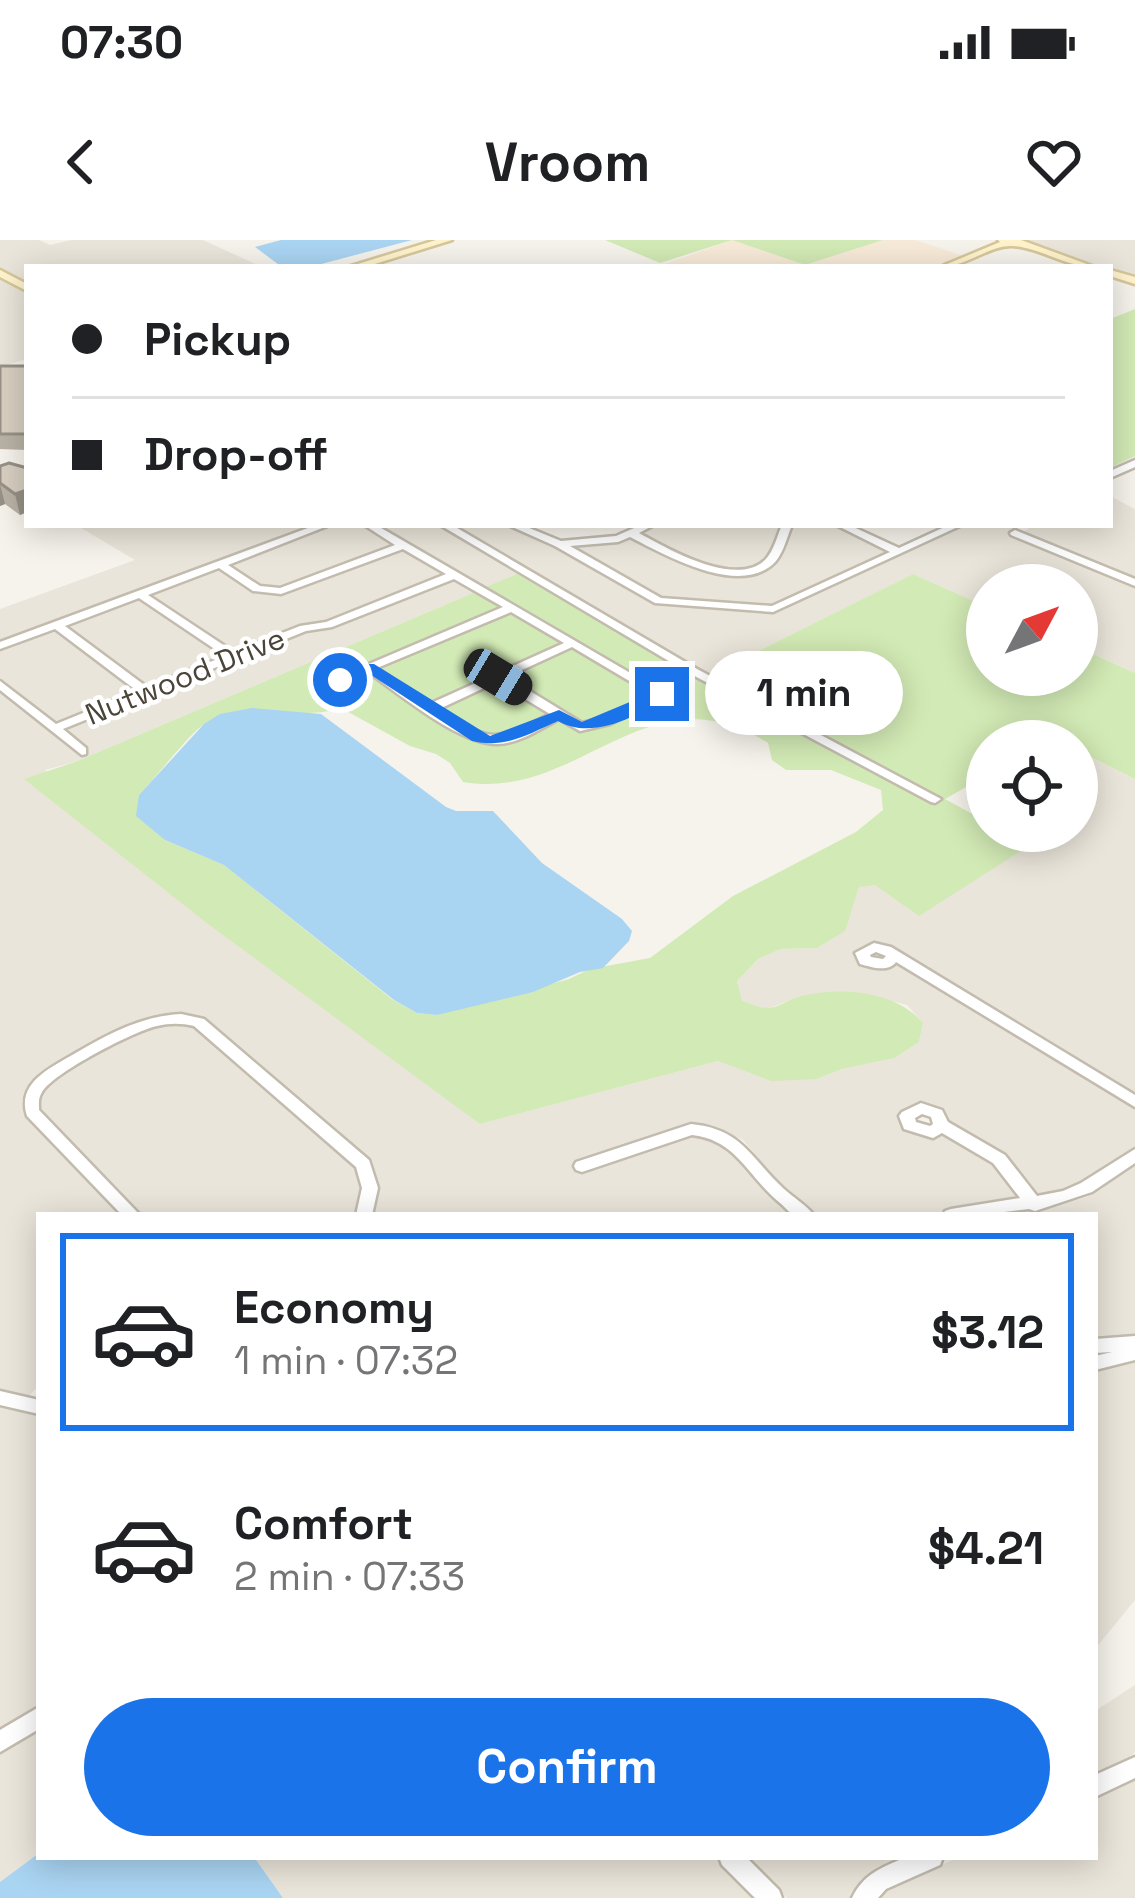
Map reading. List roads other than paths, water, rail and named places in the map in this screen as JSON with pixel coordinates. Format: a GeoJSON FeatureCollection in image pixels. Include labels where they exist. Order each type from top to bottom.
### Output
{"type":"FeatureCollection","features":[{"type":"Feature","properties":{"kind":"street"},"geometry":{"type":"LineString","coordinates":[[363,264],[447,240]]}},
{"type":"Feature","properties":{"kind":"street"},"geometry":{"type":"LineString","coordinates":[[954,264],[1010,241],[1081,264]]}},
{"type":"Feature","properties":{"kind":"street"},"geometry":{"type":"LineString","coordinates":[[0,646],[317,528]]}},
{"type":"Feature","properties":{"kind":"street"},"geometry":{"type":"LineString","coordinates":[[374,528],[662,694],[606,721],[580,727],[498,677]]}},
{"type":"Feature","properties":{"kind":"street"},"geometry":{"type":"LineString","coordinates":[[450,528],[693,671],[935,799]]}},
{"type":"Feature","properties":{"kind":"street"},"geometry":{"type":"LineString","coordinates":[[520,528],[559,544],[659,601],[726,609],[785,606],[950,528]]}},
{"type":"Feature","properties":{"kind":"street"},"geometry":{"type":"LineString","coordinates":[[559,544],[591,544],[643,528]]}},
{"type":"Feature","properties":{"kind":"street"},"geometry":{"type":"LineString","coordinates":[[632,534],[690,565],[742,571],[773,558],[786,528]]}},
{"type":"Feature","properties":{"kind":"street"},"geometry":{"type":"LineString","coordinates":[[848,528],[897,550]]}},
{"type":"Feature","properties":{"kind":"street"},"geometry":{"type":"LineString","coordinates":[[1023,528],[1015,532],[1135,583]]}},
{"type":"Feature","properties":{"kind":"street"},"geometry":{"type":"LineString","coordinates":[[220,564],[257,589],[281,591],[401,545]]}},
{"type":"Feature","properties":{"kind":"street","name":"Nutwood Drive"},"geometry":{"type":"LineString","coordinates":[[55,728],[451,576]]}},
{"type":"Feature","properties":{"kind":"street"},"geometry":{"type":"LineString","coordinates":[[140,594],[234,657]]}},
{"type":"Feature","properties":{"kind":"street"},"geometry":{"type":"LineString","coordinates":[[340,680],[510,608]]}},
{"type":"Feature","properties":{"kind":"street"},"geometry":{"type":"LineString","coordinates":[[57,625],[146,692]]}},
{"type":"Feature","properties":{"kind":"street"},"geometry":{"type":"LineString","coordinates":[[431,708],[572,644]]}},
{"type":"Feature","properties":{"kind":"street"},"geometry":{"type":"LineString","coordinates":[[369,668],[490,741],[503,740],[559,715]]}},
{"type":"Feature","properties":{"kind":"street"},"geometry":{"type":"LineString","coordinates":[[0,684],[82,751]]}},
{"type":"Feature","properties":{"kind":"street"},"geometry":{"type":"LineString","coordinates":[[892,958],[1135,1102]]}},
{"type":"Feature","properties":{"kind":"street"},"geometry":{"type":"LineString","coordinates":[[129,1212],[32,1112],[30,1102],[41,1080],[54,1072],[146,1024],[176,1017],[199,1022],[363,1164],[370,1188],[365,1212]]}},
{"type":"Feature","properties":{"kind":"street"},"geometry":{"type":"LineString","coordinates":[[941,1125],[999,1159],[1035,1205]]}},
{"type":"Feature","properties":{"kind":"street"},"geometry":{"type":"LineString","coordinates":[[582,1166],[691,1129],[709,1129],[737,1144],[776,1191],[802,1212]]}},
{"type":"Feature","properties":{"kind":"street"},"geometry":{"type":"LineString","coordinates":[[976,1212],[1082,1193],[1135,1155]]}},
{"type":"Feature","properties":{"kind":"street"},"geometry":{"type":"LineString","coordinates":[[1098,1346],[1135,1343]]}},
{"type":"Feature","properties":{"kind":"street"},"geometry":{"type":"LineString","coordinates":[[1098,1362],[1135,1353]]}},
{"type":"Feature","properties":{"kind":"street"},"geometry":{"type":"LineString","coordinates":[[0,1398],[36,1402]]}},
{"type":"Feature","properties":{"kind":"street"},"geometry":{"type":"LineString","coordinates":[[0,1742],[36,1719]]}},
{"type":"Feature","properties":{"kind":"street"},"geometry":{"type":"LineString","coordinates":[[1098,1785],[1135,1767]]}},
{"type":"Feature","properties":{"kind":"street"},"geometry":{"type":"LineString","coordinates":[[733,1860],[771,1898]]}},
{"type":"Feature","properties":{"kind":"street"},"geometry":{"type":"LineString","coordinates":[[863,1898],[878,1880],[925,1860]]}},
{"type":"Feature","properties":{"kind":"water"},"geometry":{"type":"Polygon","coordinates":[[[281,240],[412,240],[321,264],[278,264],[255,247],[281,240]]]}},
{"type":"Feature","properties":{"kind":"water"},"geometry":{"type":"Polygon","coordinates":[[[252,708],[321,714],[446,807],[493,811],[542,863],[622,919],[632,931],[629,941],[603,968],[580,972],[533,992],[437,1015],[417,1013],[394,1000],[224,865],[165,840],[136,816],[139,795],[204,724],[220,714],[252,708]]]}},
{"type":"Feature","properties":{"kind":"water"},"geometry":{"type":"Polygon","coordinates":[[[36,1855],[36,1860],[256,1860],[283,1898],[0,1898],[0,1882],[36,1855]]]}}]}
